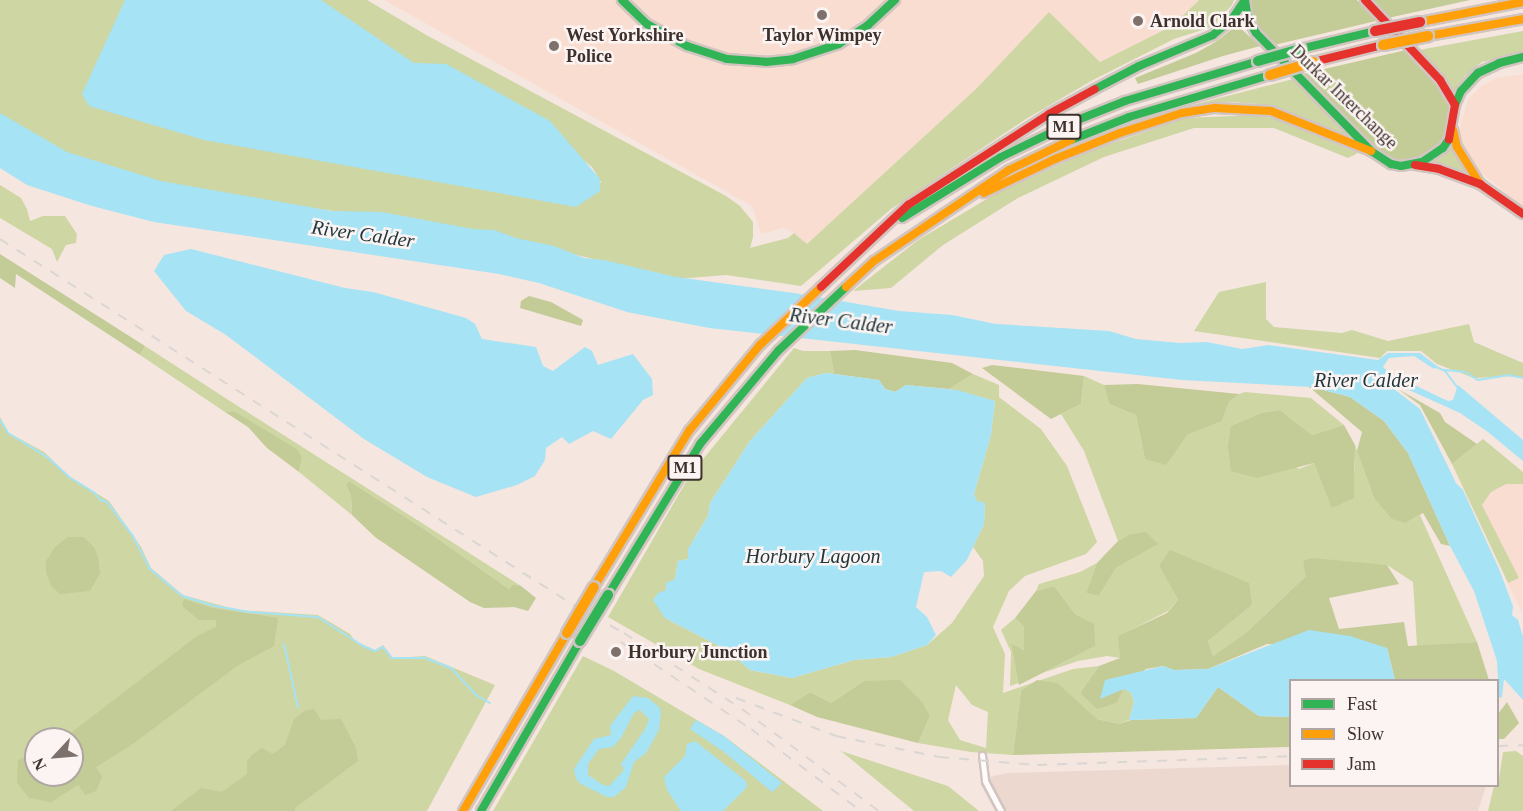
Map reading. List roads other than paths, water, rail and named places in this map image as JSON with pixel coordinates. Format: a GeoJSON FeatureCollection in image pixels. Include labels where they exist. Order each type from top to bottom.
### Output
{"type":"FeatureCollection","features":[{"type":"Feature","properties":{"kind":"main road"},"geometry":{"type":"LineString","coordinates":[[622,0],[647,24],[687,46],[727,59],[766,62],[793,59],[839,44],[868,25],[895,0]]}},
{"type":"Feature","properties":{"kind":"main road"},"geometry":{"type":"LineString","coordinates":[[886,228],[908,205],[1048,114],[1139,66],[1213,35],[1232,19],[1245,0]]}},
{"type":"Feature","properties":{"kind":"main road","name":"Durkar Interchange"},"geometry":{"type":"LineString","coordinates":[[1245,0],[1248,20],[1256,33],[1371,151],[1391,164],[1412,165],[1428,159],[1443,148],[1453,130]]}},
{"type":"Feature","properties":{"kind":"main road"},"geometry":{"type":"LineString","coordinates":[[1365,0],[1440,80],[1455,105]]}},
{"type":"Feature","properties":{"kind":"main road","name":"M1"},"geometry":{"type":"LineString","coordinates":[[464,811],[594,587],[689,431],[760,345],[835,272],[886,228],[1001,157],[1075,121],[1125,102],[1300,49],[1523,2]]}},
{"type":"Feature","properties":{"kind":"main road","name":"M1"},"geometry":{"type":"LineString","coordinates":[[481,811],[580,641],[700,444],[778,351],[855,276],[941,214],[1009,170],[1081,135],[1129,117],[1313,62],[1383,45],[1523,19]]}},
{"type":"Feature","properties":{"kind":"main road"},"geometry":{"type":"LineString","coordinates":[[1480,184],[1457,147],[1453,130],[1455,105],[1461,91],[1478,73],[1519,58]]}},
{"type":"Feature","properties":{"kind":"main road"},"geometry":{"type":"LineString","coordinates":[[941,214],[1055,159],[1120,133],[1182,113],[1215,108],[1271,111],[1304,122],[1371,151]]}},
{"type":"Feature","properties":{"kind":"main road"},"geometry":{"type":"LineString","coordinates":[[1412,165],[1439,169],[1480,184],[1523,214]]}},
{"type":"Feature","properties":{"kind":"street"},"geometry":{"type":"LineString","coordinates":[[982,755],[985,781],[1001,811]]}},
{"type":"Feature","properties":{"kind":"water"},"geometry":{"type":"Polygon","coordinates":[[[125,0],[321,0],[414,63],[446,64],[550,121],[600,179],[600,191],[576,207],[204,140],[89,106],[82,94],[125,0]]]}},
{"type":"Feature","properties":{"kind":"water","name":"River Calder"},"geometry":{"type":"Polygon","coordinates":[[[0,113],[67,152],[161,181],[332,211],[382,212],[473,229],[494,230],[516,238],[554,246],[584,258],[604,260],[676,277],[794,293],[899,311],[952,315],[996,324],[1109,331],[1136,339],[1180,343],[1207,342],[1242,349],[1269,345],[1378,360],[1388,353],[1420,353],[1437,366],[1434,369],[1414,356],[1389,358],[1383,367],[1391,374],[1448,401],[1453,400],[1458,385],[1523,440],[1523,461],[1488,432],[1460,413],[1398,385],[1394,386],[1394,389],[1420,409],[1456,483],[1463,490],[1499,569],[1513,606],[1512,615],[1518,620],[1523,637],[1523,700],[1504,679],[1502,697],[1499,698],[1497,661],[1474,591],[1450,546],[1408,453],[1384,421],[1350,397],[1312,387],[1182,380],[709,328],[627,312],[539,283],[499,274],[154,222],[92,206],[27,185],[0,168],[0,113]]]}},
{"type":"Feature","properties":{"kind":"water"},"geometry":{"type":"Polygon","coordinates":[[[191,249],[345,288],[373,292],[466,318],[475,324],[482,339],[536,347],[543,366],[553,371],[585,347],[592,351],[598,365],[633,354],[652,379],[653,395],[643,400],[611,439],[593,431],[569,444],[562,437],[546,448],[545,460],[535,476],[517,485],[476,497],[427,477],[364,439],[226,335],[186,311],[154,271],[164,255],[191,249]]]}},
{"type":"Feature","properties":{"kind":"water","name":"Horbury Lagoon"},"geometry":{"type":"Polygon","coordinates":[[[826,373],[879,380],[885,389],[895,392],[906,385],[957,390],[995,401],[991,435],[974,494],[977,501],[985,503],[984,524],[967,560],[951,577],[941,571],[924,572],[916,607],[927,617],[936,635],[927,645],[891,657],[854,660],[792,678],[750,670],[727,650],[665,618],[653,600],[658,593],[666,590],[666,583],[675,579],[678,561],[688,559],[688,549],[708,516],[710,503],[750,441],[807,378],[826,373]]]}},
{"type":"Feature","properties":{"kind":"water"},"geometry":{"type":"Polygon","coordinates":[[[1309,630],[1350,636],[1387,648],[1395,679],[1289,679],[1289,717],[1259,716],[1218,687],[1196,718],[1129,720],[1134,702],[1131,693],[1124,689],[1100,699],[1105,680],[1163,666],[1174,670],[1208,669],[1309,630]]]}},
{"type":"Feature","properties":{"kind":"water"},"geometry":{"type":"Polygon","coordinates":[[[633,696],[648,698],[659,707],[661,712],[659,730],[646,753],[634,762],[626,787],[614,797],[607,797],[581,784],[576,779],[574,769],[594,739],[611,735],[610,726],[633,696]],[[640,710],[634,713],[621,738],[613,747],[599,749],[588,764],[588,775],[603,785],[609,786],[624,770],[621,764],[645,729],[649,719],[640,710]]]}},
{"type":"Feature","properties":{"kind":"water"},"geometry":{"type":"Polygon","coordinates":[[[696,720],[724,736],[782,783],[772,792],[724,752],[690,729],[696,720]]]}},
{"type":"Feature","properties":{"kind":"water"},"geometry":{"type":"Polygon","coordinates":[[[695,741],[746,781],[747,787],[723,811],[681,811],[667,790],[664,777],[685,756],[687,744],[695,741]]]}},
{"type":"Feature","properties":{"kind":"waterway"},"geometry":{"type":"LineString","coordinates":[[1434,366],[1445,371],[1458,388]]}},
{"type":"Feature","properties":{"kind":"waterway"},"geometry":{"type":"LineString","coordinates":[[1445,370],[1465,372],[1478,380],[1508,375],[1523,378]]}},
{"type":"Feature","properties":{"kind":"waterway"},"geometry":{"type":"LineString","coordinates":[[0,420],[8,433],[47,457],[69,477],[95,493],[100,500],[106,501],[133,536],[149,568],[182,596],[215,606],[250,612],[318,617],[363,646],[375,651],[383,647],[392,658],[425,658],[451,668],[476,695],[490,703]]}},
{"type":"Feature","properties":{"kind":"waterway"},"geometry":{"type":"LineString","coordinates":[[284,644],[298,707]]}},
{"type":"Feature","properties":{"kind":"railway"},"geometry":{"type":"LineString","coordinates":[[0,239],[575,606],[624,633],[742,709],[879,811]]}},
{"type":"Feature","properties":{"kind":"railway"},"geometry":{"type":"LineString","coordinates":[[621,642],[751,729],[861,811]]}},
{"type":"Feature","properties":{"kind":"railway"},"geometry":{"type":"LineString","coordinates":[[736,698],[836,736],[939,757],[1037,765],[1289,756]]}},
{"type":"Feature","properties":{"kind":"railway"},"geometry":{"type":"LineString","coordinates":[[1499,746],[1523,745]]}},
{"type":"Feature","properties":{"kind":"place","name":"Taylor Wimpey"},"geometry":{"type":"Point","coordinates":[822,15]}},
{"type":"Feature","properties":{"kind":"place","name":"Arnold Clark"},"geometry":{"type":"Point","coordinates":[1138,21]}},
{"type":"Feature","properties":{"kind":"place","name":"West Yorkshire Police"},"geometry":{"type":"Point","coordinates":[554,46]}},
{"type":"Feature","properties":{"kind":"place","name":"Horbury Junction"},"geometry":{"type":"Point","coordinates":[616,652]}}]}
